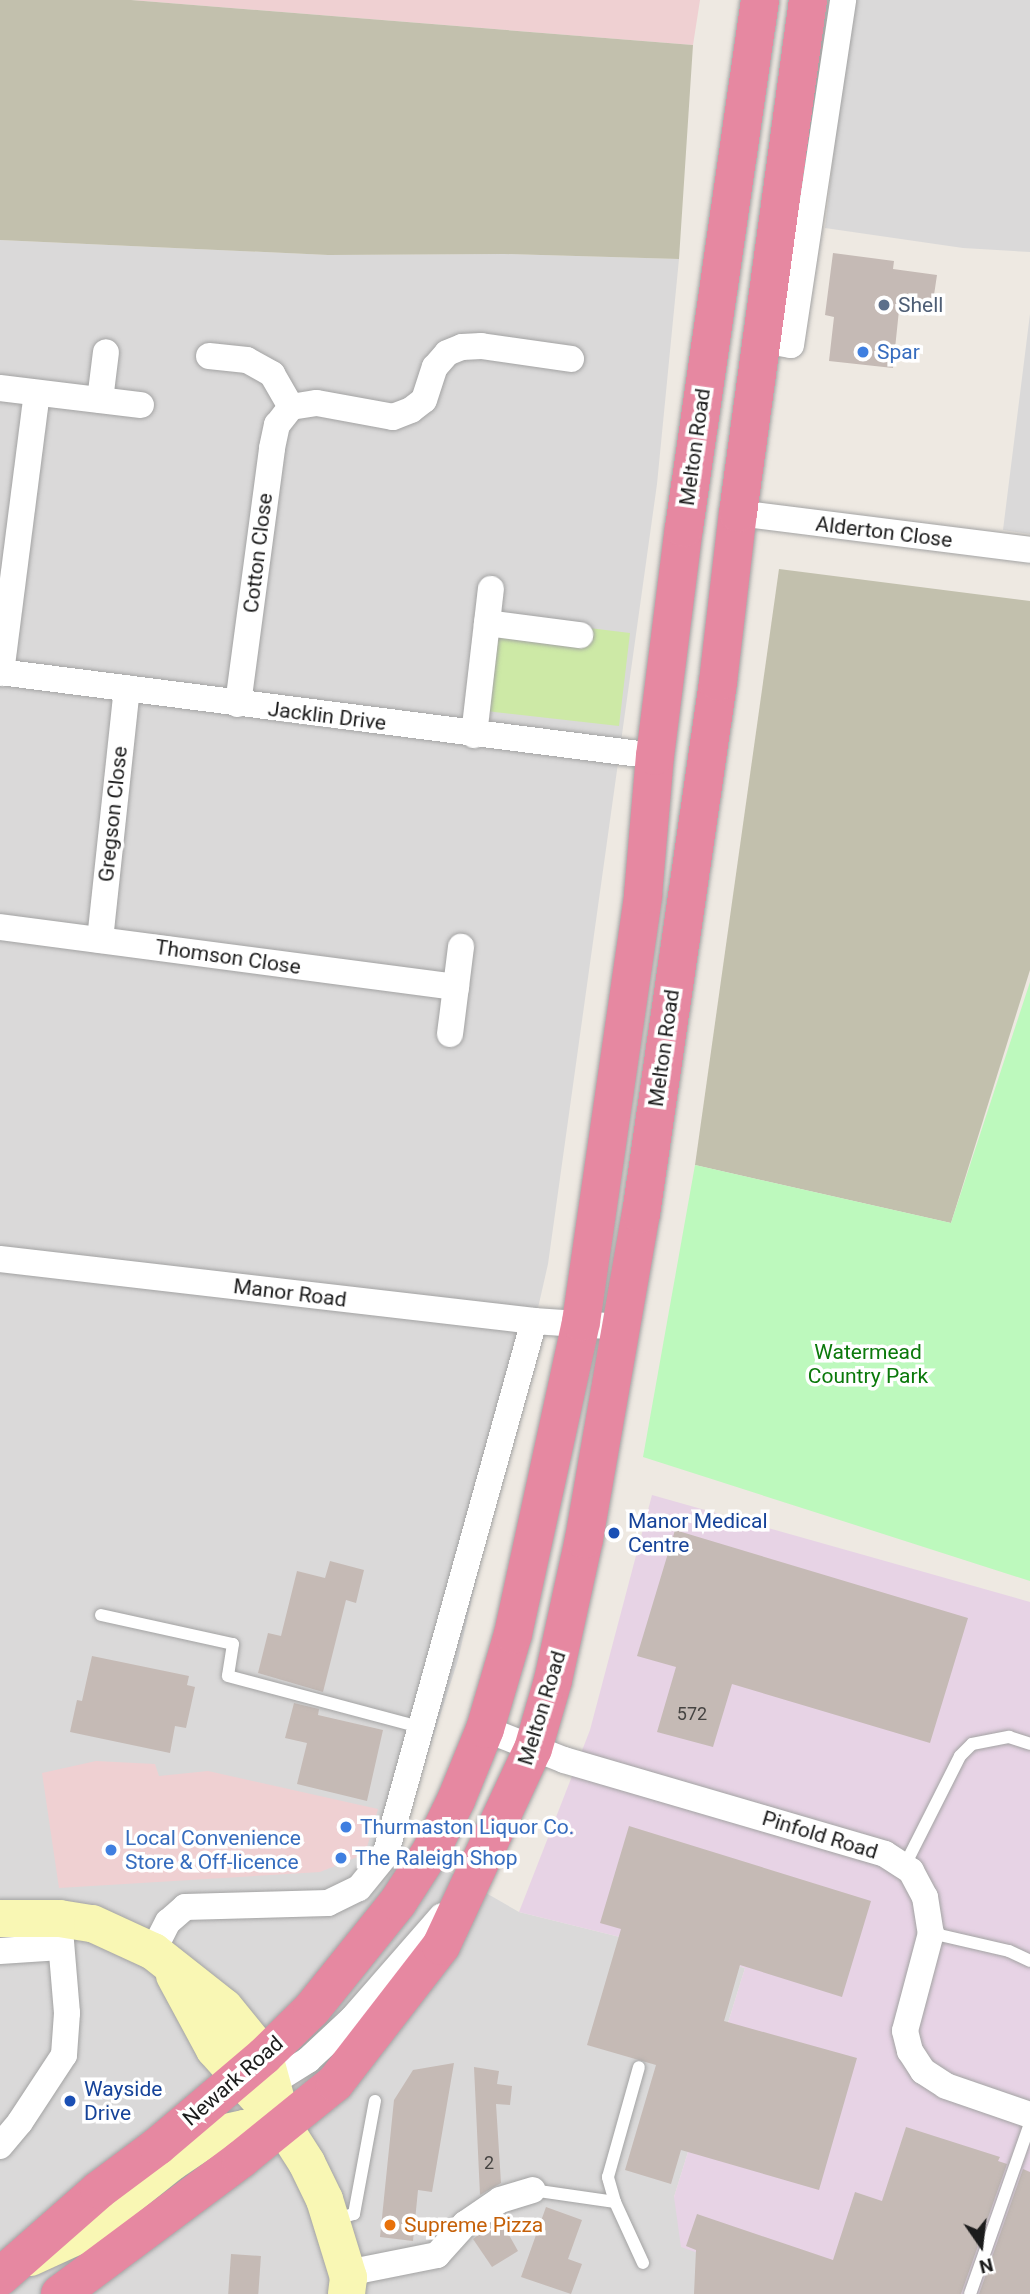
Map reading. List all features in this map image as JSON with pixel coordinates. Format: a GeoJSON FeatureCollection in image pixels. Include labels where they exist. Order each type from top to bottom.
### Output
{"type":"FeatureCollection","features":[{"type":"Feature","properties":{"kind":"highway","name":"Melton Road"},"geometry":{"type":"LineString","coordinates":[[431,1851],[456,1800],[485,1729],[513,1634],[581,1322],[643,895],[655,756],[716,287],[760,0]]}},
{"type":"Feature","properties":{"kind":"highway","name":"Melton Road"},"geometry":{"type":"LineString","coordinates":[[283,2126],[335,2083],[441,1946],[533,1749],[553,1680],[574,1588],[622,1327],[705,769],[762,340],[796,202],[788,149],[808,0]]}},
{"type":"Feature","properties":{"kind":"highway"},"geometry":{"type":"LineString","coordinates":[[716,287],[731,276],[737,265],[755,160],[772,146],[788,149]]}},
{"type":"Feature","properties":{"kind":"highway"},"geometry":{"type":"LineString","coordinates":[[643,895],[664,883],[682,792],[705,769]]}},
{"type":"Feature","properties":{"kind":"highway","name":"Newark Road"},"geometry":{"type":"LineString","coordinates":[[11,2268],[99,2190],[258,2071],[358,1955],[398,1902],[431,1851]]}},
{"type":"Feature","properties":{"kind":"highway"},"geometry":{"type":"LineString","coordinates":[[60,2294],[283,2126]]}},
{"type":"Feature","properties":{"kind":"street"},"geometry":{"type":"LineString","coordinates":[[796,202],[843,0]]}},
{"type":"Feature","properties":{"kind":"street"},"geometry":{"type":"LineString","coordinates":[[209,356],[247,359],[272,374],[291,407],[317,403],[393,416],[411,410],[425,400],[435,367],[447,353],[462,347],[481,346],[540,368],[571,359]]}},
{"type":"Feature","properties":{"kind":"street"},"geometry":{"type":"LineString","coordinates":[[100,400],[106,352]]}},
{"type":"Feature","properties":{"kind":"street"},"geometry":{"type":"LineString","coordinates":[[0,388],[141,405]]}},
{"type":"Feature","properties":{"kind":"street"},"geometry":{"type":"LineString","coordinates":[[0,673],[37,393]]}},
{"type":"Feature","properties":{"kind":"street","name":"Cotton Close"},"geometry":{"type":"LineString","coordinates":[[238,704],[272,448],[277,425],[291,407]]}},
{"type":"Feature","properties":{"kind":"street","name":"Alderton Close"},"geometry":{"type":"LineString","coordinates":[[738,513],[1030,550]]}},
{"type":"Feature","properties":{"kind":"street"},"geometry":{"type":"LineString","coordinates":[[474,735],[491,589]]}},
{"type":"Feature","properties":{"kind":"street"},"geometry":{"type":"LineString","coordinates":[[487,623],[580,635]]}},
{"type":"Feature","properties":{"kind":"street","name":"Jacklin Drive"},"geometry":{"type":"LineString","coordinates":[[0,673],[655,756]]}},
{"type":"Feature","properties":{"kind":"street","name":"Gregson Close"},"geometry":{"type":"LineString","coordinates":[[100,940],[127,688]]}},
{"type":"Feature","properties":{"kind":"street","name":"Thomson Close"},"geometry":{"type":"LineString","coordinates":[[0,927],[456,987]]}},
{"type":"Feature","properties":{"kind":"street"},"geometry":{"type":"LineString","coordinates":[[450,1034],[461,947]]}},
{"type":"Feature","properties":{"kind":"street","name":"Manor Road"},"geometry":{"type":"LineString","coordinates":[[0,1259],[534,1321],[581,1322]]}},
{"type":"Feature","properties":{"kind":"street"},"geometry":{"type":"LineString","coordinates":[[160,1957],[168,1922],[185,1908],[328,1903],[359,1888],[385,1856],[534,1321]]}},
{"type":"Feature","properties":{"kind":"street"},"geometry":{"type":"LineString","coordinates":[[581,1322],[622,1327]]}},
{"type":"Feature","properties":{"kind":"street","name":"Pinfold Road"},"geometry":{"type":"LineString","coordinates":[[485,1729],[533,1749],[885,1854],[911,1871],[925,1897],[931,1933],[905,2031],[910,2051],[923,2071],[946,2086],[1030,2115]]}},
{"type":"Feature","properties":{"kind":"street"},"geometry":{"type":"LineString","coordinates":[[258,2071],[301,2065],[353,2018],[471,1883]]}},
{"type":"Feature","properties":{"kind":"street"},"geometry":{"type":"LineString","coordinates":[[0,1919],[60,1933]]}},
{"type":"Feature","properties":{"kind":"street"},"geometry":{"type":"LineString","coordinates":[[0,1951],[92,1923],[160,1957],[210,2042],[258,2071],[283,2126],[306,2162],[330,2221],[346,2284],[437,2255],[465,2224],[482,2212],[500,2200],[532,2190]]}},
{"type":"Feature","properties":{"kind":"street"},"geometry":{"type":"LineString","coordinates":[[0,2146],[20,2122],[64,2055],[67,2013],[60,1933]]}},
{"type":"Feature","properties":{"kind":"street"},"geometry":{"type":"LineString","coordinates":[[11,2268],[82,2233],[171,2162],[211,2135],[244,2127],[283,2126]]}},
{"type":"Feature","properties":{"kind":"lane"},"geometry":{"type":"LineString","coordinates":[[101,1615],[233,1644],[228,1676],[420,1727]]}},
{"type":"Feature","properties":{"kind":"lane"},"geometry":{"type":"LineString","coordinates":[[904,1867],[966,1750],[972,1744],[1009,1737],[1030,1744]]}},
{"type":"Feature","properties":{"kind":"lane"},"geometry":{"type":"LineString","coordinates":[[931,1933],[1009,1951],[1030,1961]]}},
{"type":"Feature","properties":{"kind":"lane"},"geometry":{"type":"LineString","coordinates":[[639,2067],[608,2176],[615,2202],[643,2263]]}},
{"type":"Feature","properties":{"kind":"lane"},"geometry":{"type":"LineString","coordinates":[[330,2221],[354,2214],[375,2101]]}},
{"type":"Feature","properties":{"kind":"lane"},"geometry":{"type":"LineString","coordinates":[[970,2294],[1030,2124]]}},
{"type":"Feature","properties":{"kind":"lane"},"geometry":{"type":"LineString","coordinates":[[532,2190],[615,2202]]}},
{"type":"Feature","properties":{"kind":"shaded area"},"geometry":{"type":"Polygon","coordinates":[[[0,0],[131,0],[693,45],[679,259],[504,254],[328,255],[0,240],[0,0]]]}},
{"type":"Feature","properties":{"kind":"shaded area"},"geometry":{"type":"Polygon","coordinates":[[[131,0],[700,0],[693,45],[131,0]]]}},
{"type":"Feature","properties":{"kind":"shaded area"},"geometry":{"type":"Polygon","coordinates":[[[851,0],[1030,0],[1030,252],[963,248],[825,228],[851,0]]]}},
{"type":"Feature","properties":{"kind":"shaded area"},"geometry":{"type":"Polygon","coordinates":[[[0,240],[328,255],[504,254],[679,259],[657,484],[548,1264],[458,1660],[399,1843],[519,1912],[745,1968],[674,2197],[813,2294],[0,2294],[0,240]]]}},
{"type":"Feature","properties":{"kind":"shaded area"},"geometry":{"type":"Polygon","coordinates":[[[1030,314],[1030,534],[1003,530],[1030,314]]]}},
{"type":"Feature","properties":{"kind":"shaded area"},"geometry":{"type":"Polygon","coordinates":[[[779,569],[1030,601],[1030,970],[951,1223],[695,1165],[779,569]]]}},
{"type":"Feature","properties":{"kind":"shaded area"},"geometry":{"type":"Polygon","coordinates":[[[652,1495],[1030,1602],[1030,2294],[813,2294],[681,2247],[674,2197],[745,1968],[519,1912],[590,1730],[652,1495]]]}},
{"type":"Feature","properties":{"kind":"shaded area"},"geometry":{"type":"Polygon","coordinates":[[[96,1761],[155,1764],[159,1776],[208,1771],[378,1809],[365,1854],[320,1872],[59,1888],[42,1773],[96,1761]]]}},
{"type":"Feature","properties":{"kind":"green space"},"geometry":{"type":"Polygon","coordinates":[[[487,623],[581,627],[630,633],[619,726],[477,710],[487,623]]]}},
{"type":"Feature","properties":{"kind":"green space","name":"Watermead Country Park"},"geometry":{"type":"Polygon","coordinates":[[[1030,982],[1030,1581],[643,1457],[695,1165],[951,1223],[1030,982]]]}},
{"type":"Feature","properties":{"kind":"building"},"geometry":{"type":"Polygon","coordinates":[[[833,253],[894,261],[893,269],[937,275],[931,315],[899,310],[893,368],[829,361],[834,317],[825,315],[833,253]]]}},
{"type":"Feature","properties":{"kind":"building"},"geometry":{"type":"Polygon","coordinates":[[[675,1530],[968,1618],[930,1743],[732,1684],[713,1747],[657,1732],[676,1667],[637,1656],[675,1530]]]}},
{"type":"Feature","properties":{"kind":"building"},"geometry":{"type":"Polygon","coordinates":[[[330,1561],[364,1570],[356,1603],[346,1600],[323,1692],[258,1673],[268,1633],[281,1636],[297,1571],[325,1578],[330,1561]]]}},
{"type":"Feature","properties":{"kind":"building"},"geometry":{"type":"Polygon","coordinates":[[[92,1656],[189,1676],[187,1685],[195,1687],[186,1728],[175,1726],[170,1753],[70,1732],[77,1700],[82,1701],[92,1656]]]}},
{"type":"Feature","properties":{"kind":"building"},"geometry":{"type":"Polygon","coordinates":[[[294,1703],[319,1709],[318,1715],[383,1730],[367,1801],[297,1784],[307,1743],[285,1738],[294,1703]]]}},
{"type":"Feature","properties":{"kind":"building"},"geometry":{"type":"Polygon","coordinates":[[[629,1826],[871,1901],[842,1997],[740,1965],[724,2021],[857,2058],[819,2190],[681,2150],[671,2184],[625,2170],[656,2065],[587,2045],[621,1929],[600,1923],[629,1826]]]}},
{"type":"Feature","properties":{"kind":"building"},"geometry":{"type":"Polygon","coordinates":[[[454,2063],[432,2192],[418,2190],[413,2241],[380,2237],[394,2100],[413,2070],[454,2063]]]}},
{"type":"Feature","properties":{"kind":"building"},"geometry":{"type":"Polygon","coordinates":[[[474,2067],[499,2071],[497,2084],[512,2086],[510,2105],[496,2104],[501,2183],[480,2195],[474,2067]]]}},
{"type":"Feature","properties":{"kind":"building"},"geometry":{"type":"Polygon","coordinates":[[[906,2127],[1000,2157],[998,2161],[1007,2164],[961,2294],[694,2294],[696,2250],[686,2246],[697,2214],[833,2260],[855,2192],[882,2201],[906,2127]]]}},
{"type":"Feature","properties":{"kind":"building"},"geometry":{"type":"Polygon","coordinates":[[[1023,2169],[1030,2172],[1030,2294],[979,2294],[1023,2169]]]}},
{"type":"Feature","properties":{"kind":"building"},"geometry":{"type":"Polygon","coordinates":[[[546,2207],[582,2220],[568,2259],[582,2264],[571,2294],[521,2277],[546,2207]]]}},
{"type":"Feature","properties":{"kind":"building"},"geometry":{"type":"Polygon","coordinates":[[[500,2219],[518,2251],[492,2267],[473,2239],[500,2219]]]}},
{"type":"Feature","properties":{"kind":"building"},"geometry":{"type":"Polygon","coordinates":[[[231,2254],[261,2256],[258,2294],[228,2294],[231,2254]]]}},
{"type":"Feature","properties":{"kind":"place","name":"Shell"},"geometry":{"type":"Point","coordinates":[884,305]}},
{"type":"Feature","properties":{"kind":"place","name":"Spar"},"geometry":{"type":"Point","coordinates":[863,352]}},
{"type":"Feature","properties":{"kind":"place","name":"Manor Medical Centre"},"geometry":{"type":"Point","coordinates":[614,1533]}},
{"type":"Feature","properties":{"kind":"place","name":"Thurmaston Liquor Co."},"geometry":{"type":"Point","coordinates":[346,1827]}},
{"type":"Feature","properties":{"kind":"place","name":"Local Convenience Store & Off-licence"},"geometry":{"type":"Point","coordinates":[111,1850]}},
{"type":"Feature","properties":{"kind":"place","name":"The Raleigh Shop"},"geometry":{"type":"Point","coordinates":[341,1858]}},
{"type":"Feature","properties":{"kind":"place","name":"Wayside Drive"},"geometry":{"type":"Point","coordinates":[70,2101]}},
{"type":"Feature","properties":{"kind":"place","name":"Supreme Pizza"},"geometry":{"type":"Point","coordinates":[390,2225]}}]}
